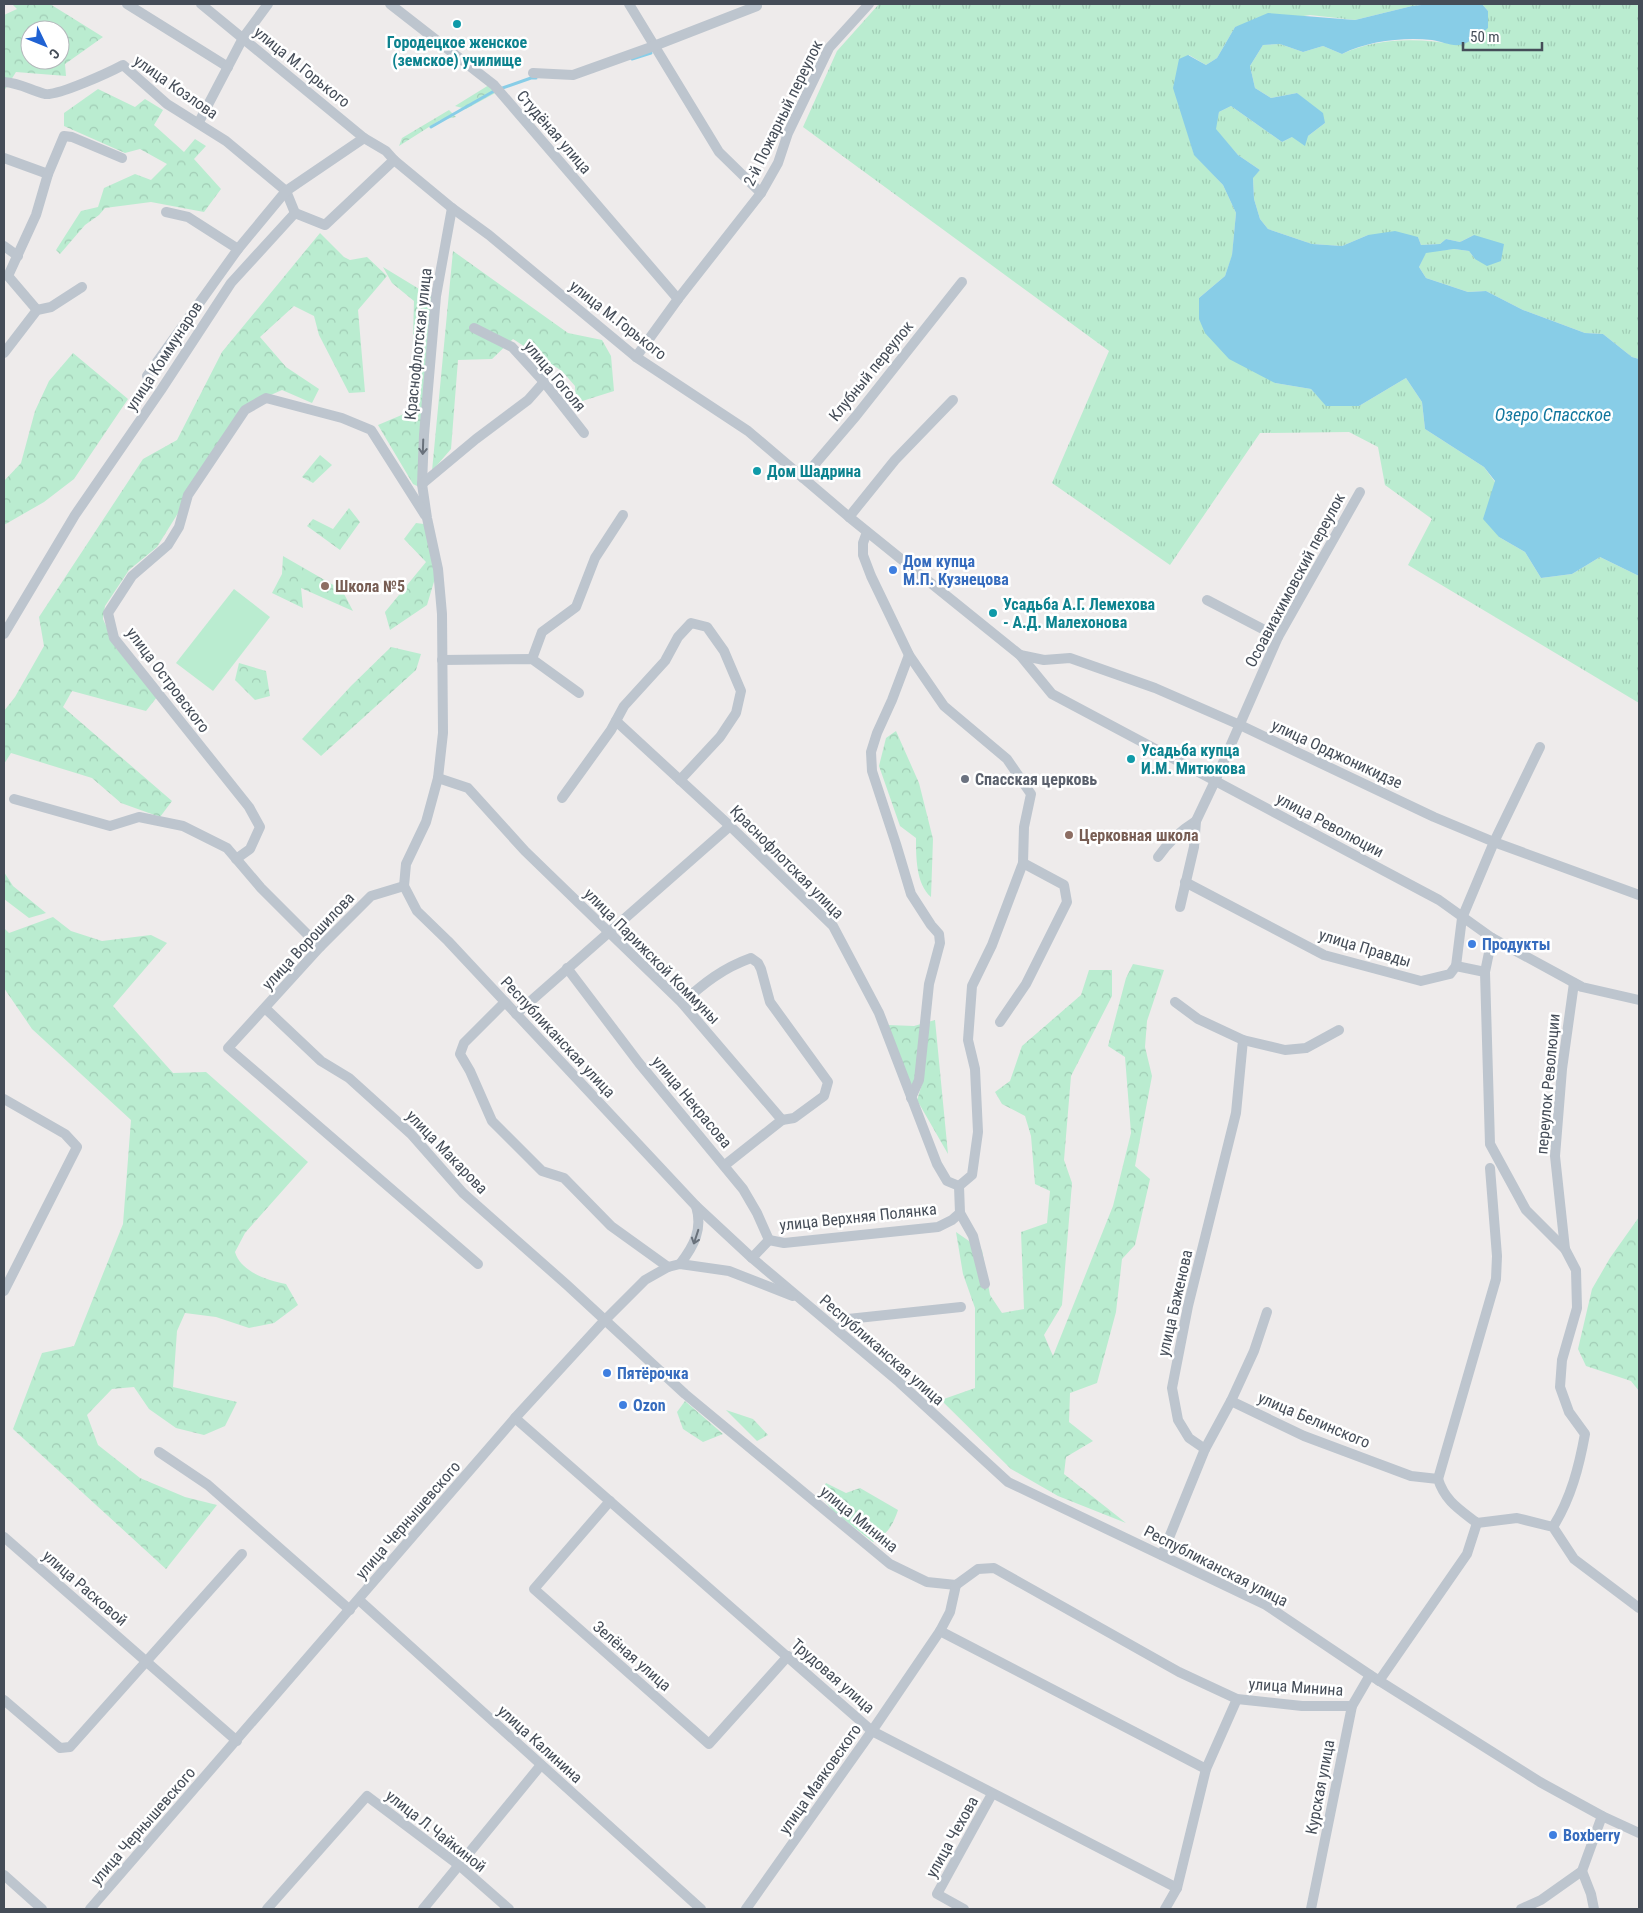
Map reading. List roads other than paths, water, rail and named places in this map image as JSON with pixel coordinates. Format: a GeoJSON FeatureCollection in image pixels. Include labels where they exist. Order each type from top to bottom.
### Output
{"type":"FeatureCollection","features":[{"type":"Feature","properties":{"kind":"street"},"geometry":{"type":"LineString","coordinates":[[127,4],[228,67]]}},
{"type":"Feature","properties":{"kind":"street","name":"улица М.Горького"},"geometry":{"type":"LineString","coordinates":[[201,4],[364,138],[386,151],[394,160],[452,208],[489,235],[636,357],[748,431],[867,532],[1020,654]]}},
{"type":"Feature","properties":{"kind":"street"},"geometry":{"type":"LineString","coordinates":[[199,122],[243,38],[268,4]]}},
{"type":"Feature","properties":{"kind":"street","name":"Студёная улица"},"geometry":{"type":"LineString","coordinates":[[390,4],[494,85],[678,299]]}},
{"type":"Feature","properties":{"kind":"street"},"geometry":{"type":"LineString","coordinates":[[629,4],[719,152],[761,193]]}},
{"type":"Feature","properties":{"kind":"street","name":"2-й Пожарный переулок"},"geometry":{"type":"LineString","coordinates":[[636,357],[678,299],[761,193],[778,163],[788,133],[829,48],[869,4]]}},
{"type":"Feature","properties":{"kind":"street"},"geometry":{"type":"LineString","coordinates":[[533,74],[573,75],[757,6]]}},
{"type":"Feature","properties":{"kind":"street","name":"улица Козлова"},"geometry":{"type":"LineString","coordinates":[[4,82],[16,83],[47,94],[85,83],[123,66],[168,104],[226,141],[286,191]]}},
{"type":"Feature","properties":{"kind":"street"},"geometry":{"type":"LineString","coordinates":[[37,310],[8,276],[36,215],[48,174],[64,136],[72,137],[122,158]]}},
{"type":"Feature","properties":{"kind":"street","name":"улица Коммунаров"},"geometry":{"type":"LineString","coordinates":[[147,376],[238,249],[286,191],[364,138]]}},
{"type":"Feature","properties":{"kind":"street"},"geometry":{"type":"LineString","coordinates":[[4,158],[48,174]]}},
{"type":"Feature","properties":{"kind":"street"},"geometry":{"type":"LineString","coordinates":[[286,191],[295,213],[325,224],[394,160]]}},
{"type":"Feature","properties":{"kind":"street","name":"Краснофлотская улица"},"geometry":{"type":"LineString","coordinates":[[442,660],[442,614],[438,570],[422,484],[424,435],[436,296],[452,208]]}},
{"type":"Feature","properties":{"kind":"street"},"geometry":{"type":"LineString","coordinates":[[166,212],[188,217],[238,249]]}},
{"type":"Feature","properties":{"kind":"street","name":"улица Коммунаров"},"geometry":{"type":"LineString","coordinates":[[4,634],[75,516],[161,390],[231,282],[295,213]]}},
{"type":"Feature","properties":{"kind":"street"},"geometry":{"type":"LineString","coordinates":[[4,246],[18,256]]}},
{"type":"Feature","properties":{"kind":"street","name":"Клубный переулок"},"geometry":{"type":"LineString","coordinates":[[803,478],[856,416],[962,282]]}},
{"type":"Feature","properties":{"kind":"street"},"geometry":{"type":"LineString","coordinates":[[4,353],[37,310],[51,307],[82,287]]}},
{"type":"Feature","properties":{"kind":"street","name":"улица Гоголя"},"geometry":{"type":"LineString","coordinates":[[474,328],[512,346],[544,382],[584,433]]}},
{"type":"Feature","properties":{"kind":"street"},"geometry":{"type":"LineString","coordinates":[[422,484],[476,439],[528,400],[544,382]]}},
{"type":"Feature","properties":{"kind":"street","name":"Краснофлотская улица"},"geometry":{"type":"LineString","coordinates":[[266,398],[342,418],[371,430],[427,518]]}},
{"type":"Feature","properties":{"kind":"street","name":"улица Островского"},"geometry":{"type":"LineString","coordinates":[[236,859],[250,849],[260,827],[249,807],[114,638],[108,613],[132,576],[168,546],[179,527],[188,495],[245,410],[266,398]]}},
{"type":"Feature","properties":{"kind":"street"},"geometry":{"type":"LineString","coordinates":[[849,517],[895,460],[952,400]]}},
{"type":"Feature","properties":{"kind":"street","name":"Осоавиахимовский переулок"},"geometry":{"type":"LineString","coordinates":[[1180,908],[1194,847],[1196,821],[1278,637],[1360,492]]}},
{"type":"Feature","properties":{"kind":"street"},"geometry":{"type":"LineString","coordinates":[[532,659],[542,632],[576,607],[595,558],[624,515]]}},
{"type":"Feature","properties":{"kind":"street"},"geometry":{"type":"LineString","coordinates":[[867,532],[863,543],[863,555],[871,576],[909,655],[944,706],[1008,759],[1031,794],[1024,827],[1023,863],[992,945],[972,986],[968,1040],[975,1069],[978,1132],[972,1175],[960,1186]]}},
{"type":"Feature","properties":{"kind":"street"},"geometry":{"type":"LineString","coordinates":[[1207,600],[1278,637]]}},
{"type":"Feature","properties":{"kind":"street"},"geometry":{"type":"LineString","coordinates":[[562,798],[612,730],[624,706],[665,661],[678,637],[691,623],[707,628],[724,651],[741,691],[736,713],[720,737],[680,780]]}},
{"type":"Feature","properties":{"kind":"street","name":"улица Орджоникидзе"},"geometry":{"type":"LineString","coordinates":[[1020,654],[1044,660],[1070,658],[1155,688],[1494,842],[1639,894]]}},
{"type":"Feature","properties":{"kind":"street","name":"улица Революции"},"geometry":{"type":"LineString","coordinates":[[1020,654],[1052,694],[1438,900],[1492,938],[1574,983],[1582,987],[1639,1000]]}},
{"type":"Feature","properties":{"kind":"street"},"geometry":{"type":"LineString","coordinates":[[909,655],[871,752],[872,771],[911,894],[939,934],[940,943],[929,984],[919,1080],[912,1098]]}},
{"type":"Feature","properties":{"kind":"street"},"geometry":{"type":"LineString","coordinates":[[404,886],[406,864],[426,822],[438,778],[443,733],[442,660],[532,659],[579,693]]}},
{"type":"Feature","properties":{"kind":"street","name":"Краснофлотская улица"},"geometry":{"type":"LineString","coordinates":[[616,721],[730,826],[833,926],[879,1013],[937,1164],[947,1181],[960,1186]]}},
{"type":"Feature","properties":{"kind":"street"},"geometry":{"type":"LineString","coordinates":[[1485,972],[1456,966],[1462,918],[1494,842],[1540,748]]}},
{"type":"Feature","properties":{"kind":"street","name":"улица Парижской Коммуны"},"geometry":{"type":"LineString","coordinates":[[438,778],[468,788],[525,851],[682,1003],[782,1120]]}},
{"type":"Feature","properties":{"kind":"street"},"geometry":{"type":"LineString","coordinates":[[14,799],[110,826],[139,817],[183,826],[227,848],[261,888],[320,947]]}},
{"type":"Feature","properties":{"kind":"street"},"geometry":{"type":"LineString","coordinates":[[1158,857],[1180,830],[1196,821]]}},
{"type":"Feature","properties":{"kind":"street"},"geometry":{"type":"LineString","coordinates":[[516,1014],[730,826]]}},
{"type":"Feature","properties":{"kind":"street"},"geometry":{"type":"LineString","coordinates":[[1000,1022],[1026,984],[1066,902],[1064,885],[1023,863]]}},
{"type":"Feature","properties":{"kind":"street","name":"улица Правды"},"geometry":{"type":"LineString","coordinates":[[1185,882],[1324,955],[1421,981],[1450,974],[1456,966]]}},
{"type":"Feature","properties":{"kind":"street","name":"улица Ворошилова"},"geometry":{"type":"LineString","coordinates":[[404,886],[371,896],[320,947],[228,1048],[478,1264]]}},
{"type":"Feature","properties":{"kind":"street","name":"Республиканская улица"},"geometry":{"type":"LineString","coordinates":[[404,886],[416,911],[448,941],[696,1206],[752,1258],[899,1382],[1008,1482],[1266,1605],[1375,1678],[1540,1782],[1602,1816],[1639,1832]]}},
{"type":"Feature","properties":{"kind":"street"},"geometry":{"type":"LineString","coordinates":[[1492,938],[1485,972],[1490,1144],[1526,1210],[1564,1249],[1576,1270],[1576,1308],[1562,1360],[1560,1387],[1569,1412],[1585,1434],[1579,1468],[1564,1509],[1554,1527]]}},
{"type":"Feature","properties":{"kind":"street"},"geometry":{"type":"LineString","coordinates":[[682,1003],[705,982],[736,963],[752,958],[761,969],[770,1002],[828,1082],[824,1096],[794,1118],[782,1120],[725,1165]]}},
{"type":"Feature","properties":{"kind":"street","name":"улица Некрасова"},"geometry":{"type":"LineString","coordinates":[[567,968],[639,1063],[743,1189],[757,1213],[769,1240]]}},
{"type":"Feature","properties":{"kind":"street","name":"переулок Революции"},"geometry":{"type":"LineString","coordinates":[[1564,1249],[1555,1156],[1562,1070],[1574,983]]}},
{"type":"Feature","properties":{"kind":"street"},"geometry":{"type":"LineString","coordinates":[[504,1002],[464,1042],[460,1054],[470,1071],[492,1121],[542,1171],[564,1178],[612,1226],[668,1267]]}},
{"type":"Feature","properties":{"kind":"street"},"geometry":{"type":"LineString","coordinates":[[1175,1002],[1198,1019],[1243,1040],[1285,1050],[1306,1048],[1339,1030]]}},
{"type":"Feature","properties":{"kind":"street","name":"улица Макарова"},"geometry":{"type":"LineString","coordinates":[[266,1008],[321,1061],[349,1078],[412,1134],[463,1194],[604,1321]]}},
{"type":"Feature","properties":{"kind":"street","name":"улица Баженова"},"geometry":{"type":"LineString","coordinates":[[1205,1449],[1189,1438],[1178,1420],[1172,1388],[1188,1306],[1236,1113],[1243,1040]]}},
{"type":"Feature","properties":{"kind":"street"},"geometry":{"type":"LineString","coordinates":[[4,1099],[65,1134],[77,1147],[4,1291]]}},
{"type":"Feature","properties":{"kind":"street"},"geometry":{"type":"LineString","coordinates":[[1490,1168],[1498,1256],[1496,1279],[1438,1479],[1442,1492],[1453,1504],[1477,1523],[1517,1518],[1554,1527],[1574,1559],[1639,1608]]}},
{"type":"Feature","properties":{"kind":"street","name":"улица Верхняя Полянка"},"geometry":{"type":"LineString","coordinates":[[769,1240],[784,1242],[938,1227],[952,1220],[960,1213],[960,1186]]}},
{"type":"Feature","properties":{"kind":"street"},"geometry":{"type":"LineString","coordinates":[[680,1264],[692,1248],[699,1230],[696,1206]]}},
{"type":"Feature","properties":{"kind":"street"},"geometry":{"type":"LineString","coordinates":[[960,1213],[973,1236],[985,1284]]}},
{"type":"Feature","properties":{"kind":"street"},"geometry":{"type":"LineString","coordinates":[[752,1258],[769,1240]]}},
{"type":"Feature","properties":{"kind":"street","name":"улица Чернышевского"},"geometry":{"type":"LineString","coordinates":[[90,1909],[515,1418],[604,1321],[645,1280],[668,1267],[680,1264],[729,1270],[801,1299]]}},
{"type":"Feature","properties":{"kind":"street"},"geometry":{"type":"LineString","coordinates":[[838,1330],[848,1319],[961,1307]]}},
{"type":"Feature","properties":{"kind":"street"},"geometry":{"type":"LineString","coordinates":[[1162,1555],[1205,1449],[1231,1401],[1254,1351],[1267,1312]]}},
{"type":"Feature","properties":{"kind":"street","name":"улица Минина"},"geometry":{"type":"LineString","coordinates":[[604,1321],[685,1394],[890,1564],[927,1582],[956,1584],[978,1569],[994,1568],[1179,1672],[1237,1699],[1302,1706],[1352,1706]]}},
{"type":"Feature","properties":{"kind":"street","name":"улица Белинского"},"geometry":{"type":"LineString","coordinates":[[1231,1401],[1322,1443],[1411,1476],[1438,1479]]}},
{"type":"Feature","properties":{"kind":"street","name":"Трудовая улица"},"geometry":{"type":"LineString","coordinates":[[515,1418],[872,1730],[992,1794],[1177,1888]]}},
{"type":"Feature","properties":{"kind":"street"},"geometry":{"type":"LineString","coordinates":[[159,1452],[208,1485],[350,1610]]}},
{"type":"Feature","properties":{"kind":"street","name":"Зелёная улица"},"geometry":{"type":"LineString","coordinates":[[610,1501],[534,1589],[709,1744],[788,1656]]}},
{"type":"Feature","properties":{"kind":"street"},"geometry":{"type":"LineString","coordinates":[[1375,1678],[1467,1554],[1477,1523]]}},
{"type":"Feature","properties":{"kind":"street","name":"улица Расковой"},"geometry":{"type":"LineString","coordinates":[[4,1537],[237,1741]]}},
{"type":"Feature","properties":{"kind":"street"},"geometry":{"type":"LineString","coordinates":[[4,1700],[60,1748],[70,1747],[242,1554]]}},
{"type":"Feature","properties":{"kind":"street","name":"улица Маяковского"},"geometry":{"type":"LineString","coordinates":[[746,1909],[940,1630],[950,1612],[956,1584]]}},
{"type":"Feature","properties":{"kind":"street","name":"улица Калинина"},"geometry":{"type":"LineString","coordinates":[[359,1600],[701,1909]]}},
{"type":"Feature","properties":{"kind":"street"},"geometry":{"type":"LineString","coordinates":[[940,1630],[1206,1769]]}},
{"type":"Feature","properties":{"kind":"street","name":"Курская улица"},"geometry":{"type":"LineString","coordinates":[[1311,1909],[1352,1706],[1375,1678]]}},
{"type":"Feature","properties":{"kind":"street","name":"улица Минина"},"geometry":{"type":"LineString","coordinates":[[1165,1909],[1177,1888],[1206,1769],[1237,1699]]}},
{"type":"Feature","properties":{"kind":"street"},"geometry":{"type":"LineString","coordinates":[[423,1909],[542,1765]]}},
{"type":"Feature","properties":{"kind":"street","name":"улица Чехова"},"geometry":{"type":"LineString","coordinates":[[964,1909],[937,1894],[992,1794]]}},
{"type":"Feature","properties":{"kind":"street","name":"улица Л.Чайкиной"},"geometry":{"type":"LineString","coordinates":[[267,1909],[367,1796],[460,1866],[509,1909]]}},
{"type":"Feature","properties":{"kind":"street"},"geometry":{"type":"LineString","coordinates":[[1521,1909],[1541,1900],[1582,1871],[1602,1816]]}},
{"type":"Feature","properties":{"kind":"street"},"geometry":{"type":"LineString","coordinates":[[1582,1871],[1591,1894],[1594,1909]]}},
{"type":"Feature","properties":{"kind":"street"},"geometry":{"type":"LineString","coordinates":[[4,1875],[42,1909]]}},
{"type":"Feature","properties":{"kind":"water","name":"Озеро Спасское"},"geometry":{"type":"Polygon","coordinates":[[[1482,4],[1488,11],[1488,28],[1471,41],[1459,45],[1432,40],[1409,39],[1374,43],[1342,54],[1323,46],[1303,52],[1280,44],[1263,45],[1250,66],[1255,88],[1271,98],[1297,93],[1323,113],[1325,123],[1308,136],[1305,146],[1292,137],[1282,142],[1231,106],[1219,112],[1216,129],[1238,155],[1260,170],[1253,178],[1254,199],[1260,219],[1268,229],[1312,244],[1342,246],[1368,235],[1395,231],[1418,237],[1421,245],[1440,244],[1446,239],[1460,242],[1474,235],[1504,244],[1501,261],[1487,266],[1475,259],[1469,251],[1454,249],[1426,253],[1419,267],[1426,278],[1468,292],[1486,291],[1523,310],[1585,333],[1603,334],[1632,357],[1639,359],[1639,576],[1600,557],[1572,574],[1541,578],[1525,552],[1499,537],[1483,519],[1495,481],[1484,467],[1425,429],[1422,402],[1406,378],[1359,406],[1326,406],[1311,389],[1275,383],[1229,359],[1205,333],[1199,319],[1199,298],[1225,276],[1232,255],[1236,213],[1223,185],[1194,155],[1173,88],[1179,59],[1188,55],[1206,65],[1217,58],[1235,27],[1268,13],[1355,20],[1412,6],[1482,4]]]}},
{"type":"Feature","properties":{"kind":"waterway"},"geometry":{"type":"LineString","coordinates":[[632,59],[651,53]]}},
{"type":"Feature","properties":{"kind":"waterway"},"geometry":{"type":"LineString","coordinates":[[431,127],[494,91],[536,78]]}},
{"type":"Feature","properties":{"kind":"place","name":"Городецкое женское (земское) училище"},"geometry":{"type":"Point","coordinates":[457,24]}},
{"type":"Feature","properties":{"kind":"place","name":"Дом Шадрина"},"geometry":{"type":"Point","coordinates":[757,471]}},
{"type":"Feature","properties":{"kind":"place","name":"Дом купца М.П. Кузнецова"},"geometry":{"type":"Point","coordinates":[893,570]}},
{"type":"Feature","properties":{"kind":"place","name":"Школа №5"},"geometry":{"type":"Point","coordinates":[325,586]}},
{"type":"Feature","properties":{"kind":"place","name":"Усадьба А.Г. Лемехова - А.Д. Малехонова"},"geometry":{"type":"Point","coordinates":[993,613]}},
{"type":"Feature","properties":{"kind":"place","name":"Усадьба купца И.М. Митюкова"},"geometry":{"type":"Point","coordinates":[1131,759]}},
{"type":"Feature","properties":{"kind":"place","name":"Спасская церковь"},"geometry":{"type":"Point","coordinates":[965,779]}},
{"type":"Feature","properties":{"kind":"place","name":"Церковная школа"},"geometry":{"type":"Point","coordinates":[1069,835]}},
{"type":"Feature","properties":{"kind":"place","name":"Продукты"},"geometry":{"type":"Point","coordinates":[1472,944]}},
{"type":"Feature","properties":{"kind":"place","name":"Пятёрочка"},"geometry":{"type":"Point","coordinates":[607,1373]}},
{"type":"Feature","properties":{"kind":"place","name":"Ozon"},"geometry":{"type":"Point","coordinates":[623,1405]}},
{"type":"Feature","properties":{"kind":"place","name":"Boxberry"},"geometry":{"type":"Point","coordinates":[1553,1835]}}]}
